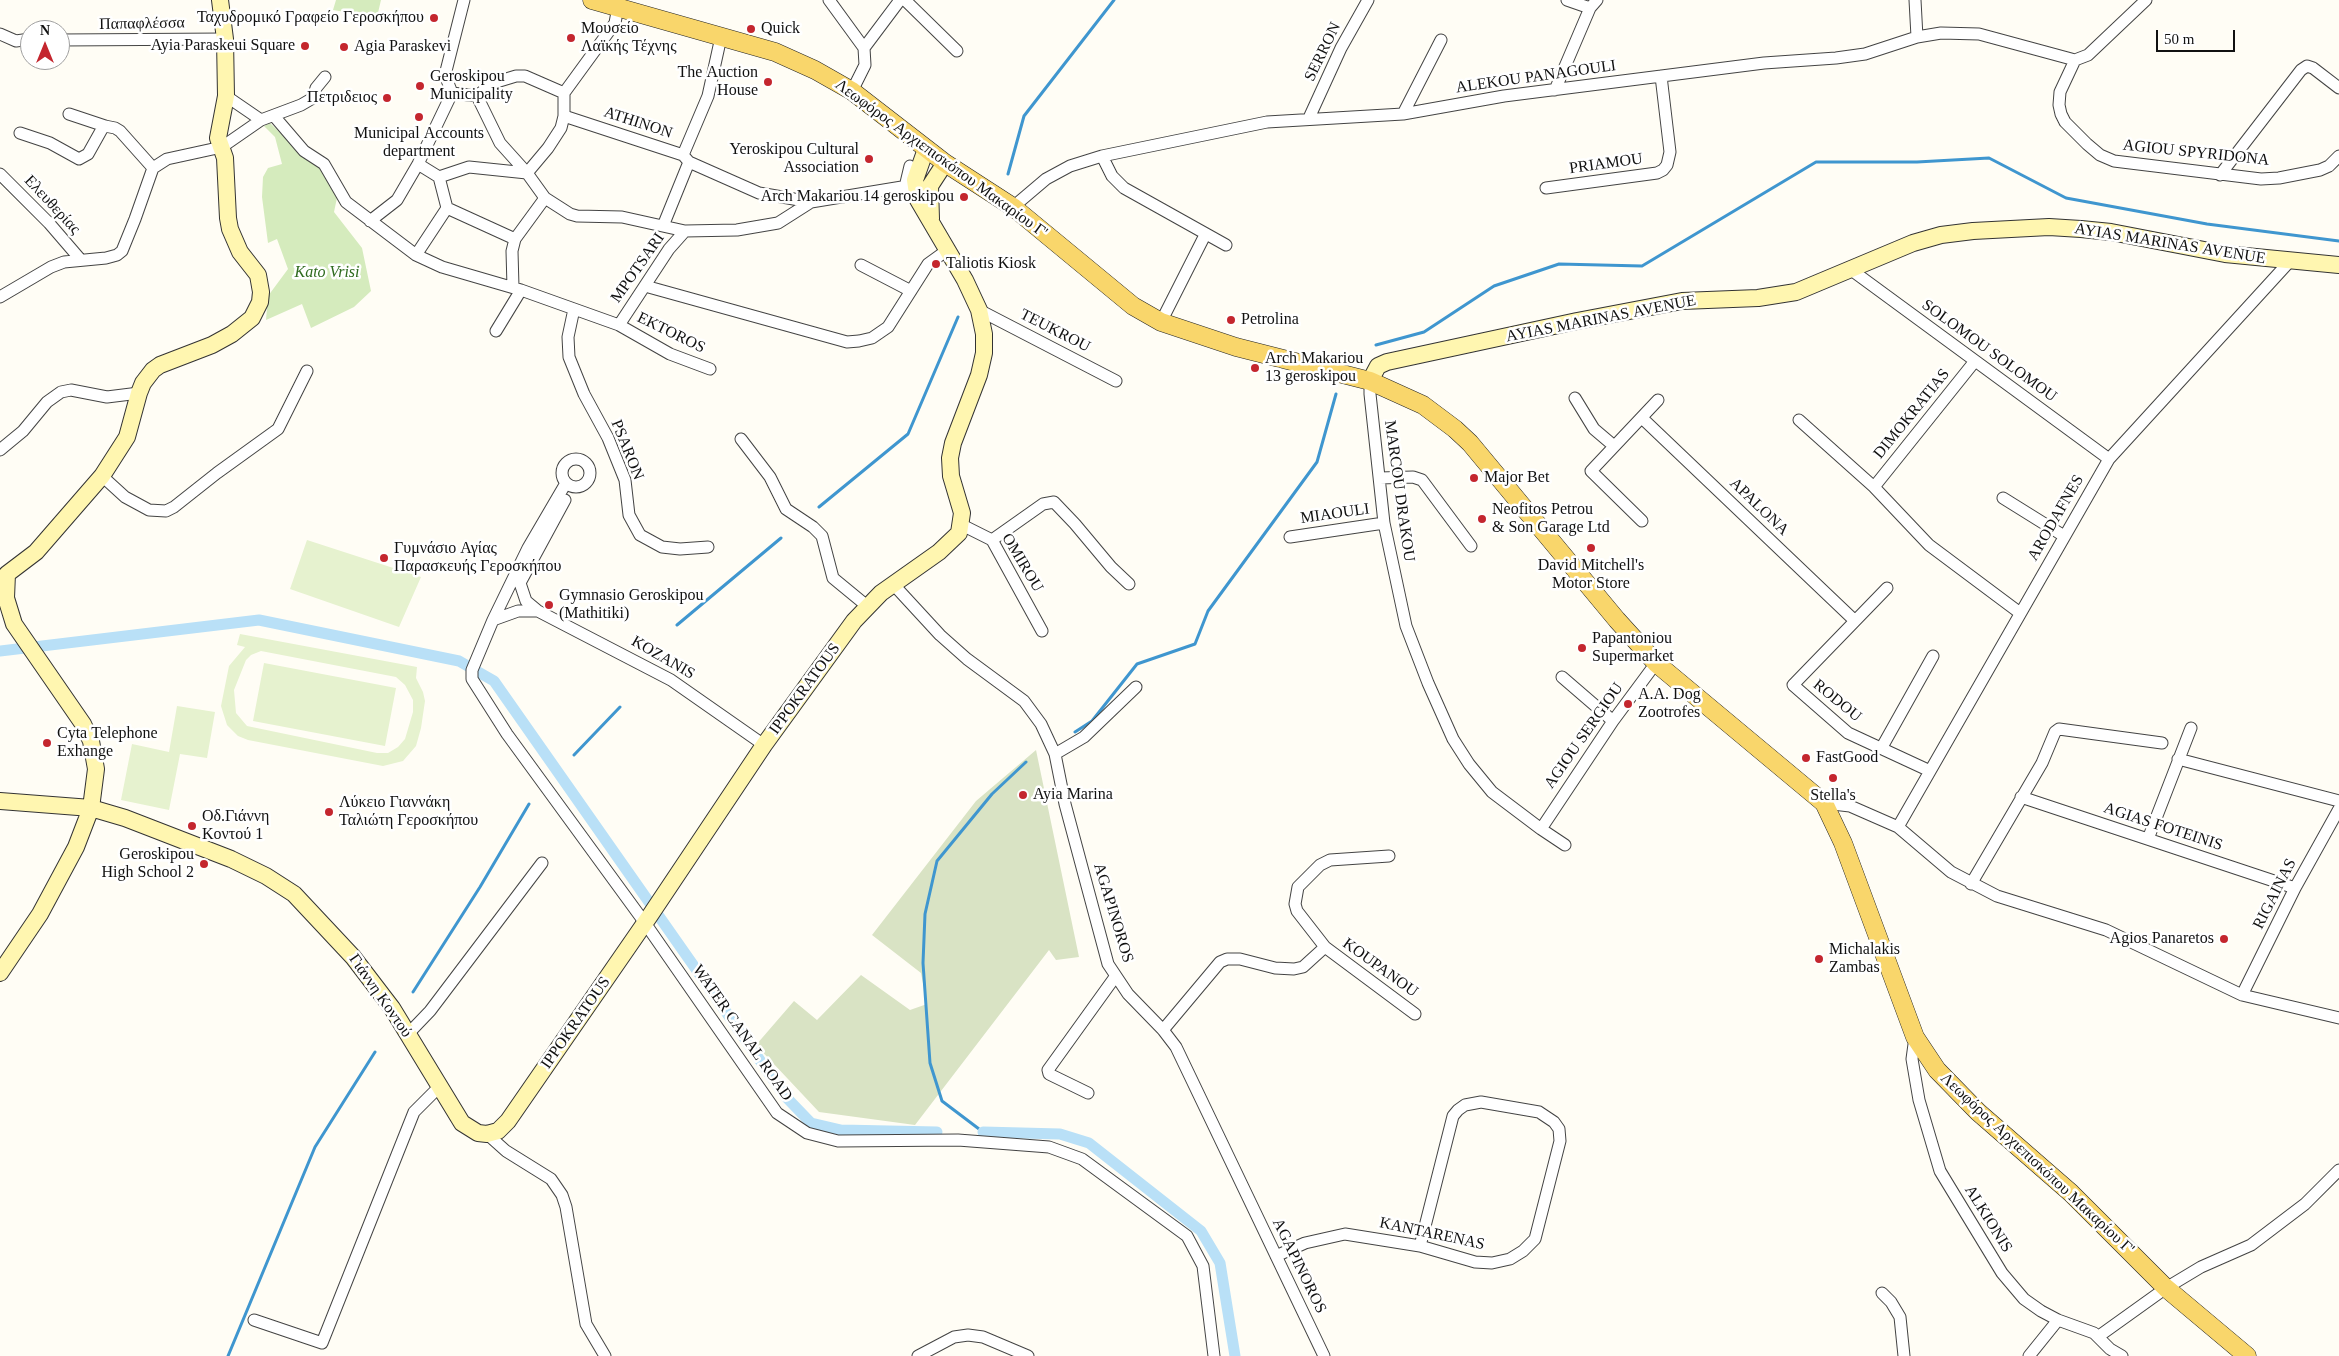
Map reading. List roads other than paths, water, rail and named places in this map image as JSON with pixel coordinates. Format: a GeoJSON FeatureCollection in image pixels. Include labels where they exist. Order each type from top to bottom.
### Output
{"type":"FeatureCollection","features":[{"type":"Feature","properties":{"kind":"main road","name":"Λεωφόρος Αρχιεπισκόπου Μακαρίου Γ'"},"geometry":{"type":"LineString","coordinates":[[592,0],[618,4],[775,52],[815,70],[852,91],[926,149],[1013,207],[1133,306],[1161,322],[1236,347],[1370,381],[1424,405],[1470,443],[1611,613],[1656,663],[1824,803],[1843,843],[1915,1038],[1937,1070],[1978,1112],[2071,1193],[2166,1288],[2247,1356]]}},
{"type":"Feature","properties":{"kind":"street"},"geometry":{"type":"LineString","coordinates":[[370,221],[397,200],[418,164],[452,93],[445,75],[464,0]]}},
{"type":"Feature","properties":{"kind":"street"},"geometry":{"type":"LineString","coordinates":[[830,0],[864,48],[865,65],[852,91]]}},
{"type":"Feature","properties":{"kind":"street"},"geometry":{"type":"LineString","coordinates":[[864,48],[900,0]]}},
{"type":"Feature","properties":{"kind":"street"},"geometry":{"type":"LineString","coordinates":[[905,0],[957,51]]}},
{"type":"Feature","properties":{"kind":"street","name":"SERRON"},"geometry":{"type":"LineString","coordinates":[[1309,118],[1341,48],[1368,0]]}},
{"type":"Feature","properties":{"kind":"street"},"geometry":{"type":"LineString","coordinates":[[1555,90],[1594,4],[1567,0]]}},
{"type":"Feature","properties":{"kind":"street"},"geometry":{"type":"LineString","coordinates":[[1915,0],[1917,37]]}},
{"type":"Feature","properties":{"kind":"street"},"geometry":{"type":"LineString","coordinates":[[2075,60],[2088,55],[2146,0]]}},
{"type":"Feature","properties":{"kind":"street"},"geometry":{"type":"LineString","coordinates":[[0,973],[40,914],[62,877],[91,808],[96,770],[91,741],[83,724],[66,696],[32,652],[14,624],[7,607],[4,577],[36,552],[102,476],[130,431],[139,392],[148,376],[160,366],[222,340],[257,311],[261,292],[258,275],[240,252],[230,229],[225,158],[218,138],[226,96],[225,39],[221,2]]}},
{"type":"Feature","properties":{"kind":"street"},"geometry":{"type":"LineString","coordinates":[[527,173],[555,138],[564,116],[564,93],[614,23],[618,4]]}},
{"type":"Feature","properties":{"kind":"street","name":"ALEKOU PANAGOULI"},"geometry":{"type":"LineString","coordinates":[[1013,207],[1056,172],[1102,156],[1241,126],[1309,118],[1403,114],[1504,96],[1764,62],[1836,58],[1865,54],[1917,37],[1958,32],[1979,34],[2075,60]]}},
{"type":"Feature","properties":{"kind":"street"},"geometry":{"type":"LineString","coordinates":[[0,34],[16,42],[20,41]]}},
{"type":"Feature","properties":{"kind":"street"},"geometry":{"type":"LineString","coordinates":[[663,226],[708,96],[721,37]]}},
{"type":"Feature","properties":{"kind":"street","name":"Παπαφλέσσα"},"geometry":{"type":"LineString","coordinates":[[70,40],[225,39]]}},
{"type":"Feature","properties":{"kind":"street"},"geometry":{"type":"LineString","coordinates":[[1403,114],[1441,40]]}},
{"type":"Feature","properties":{"kind":"street","name":"AGIOU SPYRIDONA"},"geometry":{"type":"LineString","coordinates":[[2075,60],[2060,92],[2059,105],[2061,114],[2065,122],[2100,155],[2132,165],[2261,179],[2279,178],[2320,170],[2329,166],[2339,156]]}},
{"type":"Feature","properties":{"kind":"street"},"geometry":{"type":"LineString","coordinates":[[2220,175],[2301,70],[2307,66],[2313,68],[2339,88]]}},
{"type":"Feature","properties":{"kind":"street"},"geometry":{"type":"LineString","coordinates":[[452,93],[477,96],[493,83],[516,76],[525,76],[564,93]]}},
{"type":"Feature","properties":{"kind":"street","name":"PRIAMOU"},"geometry":{"type":"LineString","coordinates":[[1546,188],[1657,173],[1663,170],[1667,165],[1670,152],[1661,76]]}},
{"type":"Feature","properties":{"kind":"street"},"geometry":{"type":"LineString","coordinates":[[0,297],[51,267],[80,259],[111,257],[122,252],[153,168],[167,159],[222,146],[261,120],[301,105],[313,98],[316,88],[326,77]]}},
{"type":"Feature","properties":{"kind":"street"},"geometry":{"type":"LineString","coordinates":[[226,96],[261,120]]}},
{"type":"Feature","properties":{"kind":"street"},"geometry":{"type":"LineString","coordinates":[[477,96],[500,143],[527,173],[545,198],[570,214],[577,216],[622,217],[685,231],[759,228],[778,223],[812,202],[910,188]]}},
{"type":"Feature","properties":{"kind":"street"},"geometry":{"type":"LineString","coordinates":[[69,114],[120,131],[153,168]]}},
{"type":"Feature","properties":{"kind":"street","name":"EKTOROS"},"geometry":{"type":"LineString","coordinates":[[274,116],[304,151],[324,164],[346,202],[416,255],[442,267],[517,289],[619,325],[670,354],[710,369]]}},
{"type":"Feature","properties":{"kind":"street","name":"ATHINON"},"geometry":{"type":"LineString","coordinates":[[564,116],[686,158],[759,193],[812,202]]}},
{"type":"Feature","properties":{"kind":"street"},"geometry":{"type":"LineString","coordinates":[[20,133],[50,143],[79,159],[88,154],[105,126]]}},
{"type":"Feature","properties":{"kind":"street"},"geometry":{"type":"LineString","coordinates":[[910,188],[926,149]]}},
{"type":"Feature","properties":{"kind":"street"},"geometry":{"type":"LineString","coordinates":[[1102,156],[1112,176],[1124,188],[1205,235],[1226,245]]}},
{"type":"Feature","properties":{"kind":"street"},"geometry":{"type":"LineString","coordinates":[[932,224],[930,186],[945,162]]}},
{"type":"Feature","properties":{"kind":"street"},"geometry":{"type":"LineString","coordinates":[[416,255],[447,208],[439,178],[418,164]]}},
{"type":"Feature","properties":{"kind":"street"},"geometry":{"type":"LineString","coordinates":[[910,166],[910,188],[965,280],[983,322],[984,353],[953,443],[950,458],[951,476],[960,506],[962,524]]}},
{"type":"Feature","properties":{"kind":"street"},"geometry":{"type":"LineString","coordinates":[[439,178],[461,168],[527,173]]}},
{"type":"Feature","properties":{"kind":"street","name":"Ελευθερίας"},"geometry":{"type":"LineString","coordinates":[[0,174],[49,223],[80,259]]}},
{"type":"Feature","properties":{"kind":"street"},"geometry":{"type":"LineString","coordinates":[[496,331],[517,289],[512,251],[515,239],[545,198]]}},
{"type":"Feature","properties":{"kind":"street"},"geometry":{"type":"LineString","coordinates":[[447,208],[515,239]]}},
{"type":"Feature","properties":{"kind":"street","name":"AYIAS MARINAS AVENUE"},"geometry":{"type":"LineString","coordinates":[[1370,381],[1378,366],[1387,362],[1656,305],[1710,299],[1781,296],[1813,286],[1913,243],[1972,231],[2049,227],[2111,232],[2225,254],[2339,265]]}},
{"type":"Feature","properties":{"kind":"street","name":"MPOTSARI"},"geometry":{"type":"LineString","coordinates":[[619,325],[669,249],[685,231]]}},
{"type":"Feature","properties":{"kind":"street"},"geometry":{"type":"LineString","coordinates":[[1161,322],[1205,235]]}},
{"type":"Feature","properties":{"kind":"street"},"geometry":{"type":"LineString","coordinates":[[645,286],[847,342],[872,338],[888,327],[928,264],[946,251]]}},
{"type":"Feature","properties":{"kind":"street","name":"ARODAFNES"},"geometry":{"type":"LineString","coordinates":[[1898,827],[2109,459],[2290,261]]}},
{"type":"Feature","properties":{"kind":"street"},"geometry":{"type":"LineString","coordinates":[[861,265],[910,291]]}},
{"type":"Feature","properties":{"kind":"street","name":"SOLOMOU SOLOMOU"},"geometry":{"type":"LineString","coordinates":[[1850,269],[2109,459]]}},
{"type":"Feature","properties":{"kind":"street","name":"PSARON"},"geometry":{"type":"LineString","coordinates":[[574,309],[568,337],[569,356],[584,394],[608,438],[625,480],[629,515],[640,535],[662,547],[680,549],[708,547]]}},
{"type":"Feature","properties":{"kind":"street","name":"TEUKROU"},"geometry":{"type":"LineString","coordinates":[[979,310],[1116,381]]}},
{"type":"Feature","properties":{"kind":"street","name":"DIMOKRATIAS"},"geometry":{"type":"LineString","coordinates":[[1874,488],[1975,361]]}},
{"type":"Feature","properties":{"kind":"street"},"geometry":{"type":"LineString","coordinates":[[102,476],[125,497],[148,510],[166,511],[174,507],[278,429],[307,371]]}},
{"type":"Feature","properties":{"kind":"street","name":"MARCOU DRAKOU"},"geometry":{"type":"LineString","coordinates":[[1370,381],[1384,523],[1406,626],[1428,683],[1454,739],[1469,764],[1492,792],[1565,845]]}},
{"type":"Feature","properties":{"kind":"street"},"geometry":{"type":"LineString","coordinates":[[0,450],[23,431],[47,402],[61,392],[70,390],[107,397],[139,392]]}},
{"type":"Feature","properties":{"kind":"street"},"geometry":{"type":"LineString","coordinates":[[1575,398],[1594,429],[1614,446]]}},
{"type":"Feature","properties":{"kind":"street"},"geometry":{"type":"LineString","coordinates":[[1642,521],[1591,471],[1658,400]]}},
{"type":"Feature","properties":{"kind":"street","name":"APALONA"},"geometry":{"type":"LineString","coordinates":[[1642,418],[1854,620]]}},
{"type":"Feature","properties":{"kind":"street"},"geometry":{"type":"LineString","coordinates":[[1798,420],[1874,488],[1929,545],[2020,613]]}},
{"type":"Feature","properties":{"kind":"street"},"geometry":{"type":"LineString","coordinates":[[741,440],[770,477],[786,509],[813,527],[822,536],[833,578],[867,606]]}},
{"type":"Feature","properties":{"kind":"street"},"geometry":{"type":"LineString","coordinates":[[1380,478],[1414,476],[1422,480],[1471,546]]}},
{"type":"Feature","properties":{"kind":"street","name":"KOZANIS"},"geometry":{"type":"LineString","coordinates":[[493,620],[528,548],[569,485],[520,583],[526,602],[538,611],[671,680],[764,745]]}},
{"type":"Feature","properties":{"kind":"street"},"geometry":{"type":"LineString","coordinates":[[2003,498],[2064,536]]}},
{"type":"Feature","properties":{"kind":"street"},"geometry":{"type":"LineString","coordinates":[[992,540],[1043,504],[1054,502],[1111,567],[1129,584]]}},
{"type":"Feature","properties":{"kind":"street","name":"MIAOULI"},"geometry":{"type":"LineString","coordinates":[[1290,537],[1384,523]]}},
{"type":"Feature","properties":{"kind":"street","name":"OMIROU"},"geometry":{"type":"LineString","coordinates":[[962,524],[992,540],[1042,631]]}},
{"type":"Feature","properties":{"kind":"street","name":"IPPOKRATOUS"},"geometry":{"type":"LineString","coordinates":[[487,1134],[498,1132],[508,1121],[647,920],[764,745],[854,621],[867,606],[893,584],[946,546],[959,533],[962,524]]}},
{"type":"Feature","properties":{"kind":"street","name":"AGAPINOROS"},"geometry":{"type":"LineString","coordinates":[[893,584],[940,635],[967,659],[1024,701],[1041,724],[1054,754],[1065,804],[1108,964],[1128,994],[1163,1030],[1176,1047],[1324,1356]]}},
{"type":"Feature","properties":{"kind":"street","name":"RODOU"},"geometry":{"type":"LineString","coordinates":[[1887,588],[1793,685],[1848,733],[1882,747],[1930,771]]}},
{"type":"Feature","properties":{"kind":"street"},"geometry":{"type":"LineString","coordinates":[[493,620],[518,611],[538,611]]}},
{"type":"Feature","properties":{"kind":"street","name":"WATER CANAL ROAD"},"geometry":{"type":"LineString","coordinates":[[493,620],[472,677],[507,734],[647,920],[777,1113],[807,1133],[838,1142],[958,1140],[1049,1147],[1082,1159],[1187,1236],[1203,1266],[1214,1356]]}},
{"type":"Feature","properties":{"kind":"street"},"geometry":{"type":"LineString","coordinates":[[1882,747],[1933,656]]}},
{"type":"Feature","properties":{"kind":"street","name":"AGIOU SERGIOU"},"geometry":{"type":"LineString","coordinates":[[1541,829],[1656,663]]}},
{"type":"Feature","properties":{"kind":"street"},"geometry":{"type":"LineString","coordinates":[[1562,676],[1614,721]]}},
{"type":"Feature","properties":{"kind":"street"},"geometry":{"type":"LineString","coordinates":[[1054,754],[1084,737],[1136,687]]}},
{"type":"Feature","properties":{"kind":"street"},"geometry":{"type":"LineString","coordinates":[[2148,838],[2191,728]]}},
{"type":"Feature","properties":{"kind":"street"},"geometry":{"type":"LineString","coordinates":[[1971,884],[2042,763],[2055,732],[2059,729],[2162,744]]}},
{"type":"Feature","properties":{"kind":"street"},"geometry":{"type":"LineString","coordinates":[[2178,759],[2339,801]]}},
{"type":"Feature","properties":{"kind":"street","name":"AGIAS FOTEINIS"},"geometry":{"type":"LineString","coordinates":[[2021,797],[2295,888]]}},
{"type":"Feature","properties":{"kind":"street","name":"Γιάννη Κοντού"},"geometry":{"type":"LineString","coordinates":[[0,802],[91,808],[163,831],[223,856],[266,876],[294,894],[354,957],[392,1008],[462,1123],[478,1132],[487,1134],[506,1151],[551,1179],[562,1195],[566,1207],[586,1324],[591,1336],[605,1356]]}},
{"type":"Feature","properties":{"kind":"street"},"geometry":{"type":"LineString","coordinates":[[1824,803],[1850,806],[1898,827],[1951,872],[1997,896],[2106,930],[2242,995],[2339,1018]]}},
{"type":"Feature","properties":{"kind":"street","name":"RIGAINAS"},"geometry":{"type":"LineString","coordinates":[[2242,995],[2295,888],[2339,809]]}},
{"type":"Feature","properties":{"kind":"street","name":"KOUPANOU"},"geometry":{"type":"LineString","coordinates":[[1389,856],[1330,860],[1320,865],[1298,887],[1295,904],[1297,912],[1325,948],[1415,1014]]}},
{"type":"Feature","properties":{"kind":"street"},"geometry":{"type":"LineString","coordinates":[[407,1035],[430,1011],[542,863]]}},
{"type":"Feature","properties":{"kind":"street","name":"KOUPANOU"},"geometry":{"type":"LineString","coordinates":[[1163,1030],[1220,962],[1227,958],[1240,959],[1275,968],[1294,969],[1303,967],[1325,948]]}},
{"type":"Feature","properties":{"kind":"street"},"geometry":{"type":"LineString","coordinates":[[1088,1093],[1049,1074],[1048,1070],[1115,977]]}},
{"type":"Feature","properties":{"kind":"street","name":"ALKIONIS"},"geometry":{"type":"LineString","coordinates":[[1915,1038],[1912,1059],[1919,1100],[1940,1171],[2013,1287],[2024,1299],[2058,1320],[2099,1336],[2117,1355]]}},
{"type":"Feature","properties":{"kind":"street"},"geometry":{"type":"LineString","coordinates":[[254,1320],[322,1343],[414,1112],[439,1087]]}},
{"type":"Feature","properties":{"kind":"street","name":"KANTARENAS"},"geometry":{"type":"LineString","coordinates":[[1276,1256],[1305,1243],[1345,1234],[1420,1246],[1475,1262],[1492,1263],[1510,1259],[1523,1252],[1535,1239],[1560,1141],[1559,1129],[1554,1122],[1539,1112],[1481,1102],[1464,1105],[1454,1116],[1420,1246]]}},
{"type":"Feature","properties":{"kind":"street"},"geometry":{"type":"LineString","coordinates":[[2099,1336],[2166,1288],[2201,1267],[2251,1245],[2305,1204],[2339,1170]]}},
{"type":"Feature","properties":{"kind":"street"},"geometry":{"type":"LineString","coordinates":[[1882,1293],[1891,1302],[1900,1317],[1904,1356]]}},
{"type":"Feature","properties":{"kind":"street"},"geometry":{"type":"LineString","coordinates":[[2029,1356],[2058,1320]]}},
{"type":"Feature","properties":{"kind":"street"},"geometry":{"type":"LineString","coordinates":[[918,1356],[954,1336],[968,1335],[983,1337],[1028,1356]]}},
{"type":"Feature","properties":{"kind":"waterway"},"geometry":{"type":"LineString","coordinates":[[1008,174],[1024,116],[1114,0]]}},
{"type":"Feature","properties":{"kind":"waterway"},"geometry":{"type":"LineString","coordinates":[[1376,345],[1424,332],[1494,286],[1559,264],[1642,266],[1816,162],[1917,162],[1989,158],[2066,198],[2207,224],[2339,241]]}},
{"type":"Feature","properties":{"kind":"waterway"},"geometry":{"type":"LineString","coordinates":[[819,507],[908,434],[958,317]]}},
{"type":"Feature","properties":{"kind":"waterway"},"geometry":{"type":"LineString","coordinates":[[1075,732],[1092,721],[1137,664],[1195,644],[1208,611],[1317,462],[1336,394]]}},
{"type":"Feature","properties":{"kind":"waterway"},"geometry":{"type":"LineString","coordinates":[[677,625],[781,538]]}},
{"type":"Feature","properties":{"kind":"waterway"},"geometry":{"type":"LineString","coordinates":[[0,651],[259,620],[459,661],[494,681],[785,1096],[811,1123],[841,1130],[937,1132]]}},
{"type":"Feature","properties":{"kind":"waterway"},"geometry":{"type":"LineString","coordinates":[[574,755],[620,707]]}},
{"type":"Feature","properties":{"kind":"waterway"},"geometry":{"type":"LineString","coordinates":[[983,1132],[942,1101],[930,1063],[923,963],[925,914],[937,861],[992,794],[1026,762]]}},
{"type":"Feature","properties":{"kind":"waterway"},"geometry":{"type":"LineString","coordinates":[[413,992],[480,887],[529,804]]}},
{"type":"Feature","properties":{"kind":"waterway"},"geometry":{"type":"LineString","coordinates":[[228,1356],[315,1147],[375,1052]]}},
{"type":"Feature","properties":{"kind":"waterway"},"geometry":{"type":"LineString","coordinates":[[983,1132],[1060,1134],[1089,1143],[1201,1231],[1220,1263],[1235,1356]]}},
{"type":"Feature","properties":{"kind":"place","name":"Ταχυδρομικό Γραφείο Γεροσκήπου"},"geometry":{"type":"Point","coordinates":[434,18]}},
{"type":"Feature","properties":{"kind":"place","name":"Quick"},"geometry":{"type":"Point","coordinates":[751,29]}},
{"type":"Feature","properties":{"kind":"place","name":"Μουσείο Λαϊκής Τέχνης"},"geometry":{"type":"Point","coordinates":[571,38]}},
{"type":"Feature","properties":{"kind":"place","name":"Ayia Paraskeui Square"},"geometry":{"type":"Point","coordinates":[305,46]}},
{"type":"Feature","properties":{"kind":"place","name":"Agia Paraskevi"},"geometry":{"type":"Point","coordinates":[344,47]}},
{"type":"Feature","properties":{"kind":"place","name":"The Auction House"},"geometry":{"type":"Point","coordinates":[768,82]}},
{"type":"Feature","properties":{"kind":"place","name":"Geroskipou Municipality"},"geometry":{"type":"Point","coordinates":[420,86]}},
{"type":"Feature","properties":{"kind":"place","name":"Πετριδειος"},"geometry":{"type":"Point","coordinates":[387,98]}},
{"type":"Feature","properties":{"kind":"place","name":"Municipal Accounts department"},"geometry":{"type":"Point","coordinates":[419,117]}},
{"type":"Feature","properties":{"kind":"place","name":"Yeroskipou Cultural Association"},"geometry":{"type":"Point","coordinates":[869,159]}},
{"type":"Feature","properties":{"kind":"place","name":"Arch Makariou 14 geroskipou"},"geometry":{"type":"Point","coordinates":[964,197]}},
{"type":"Feature","properties":{"kind":"place","name":"Taliotis Kiosk"},"geometry":{"type":"Point","coordinates":[936,264]}},
{"type":"Feature","properties":{"kind":"place","name":"Petrolina"},"geometry":{"type":"Point","coordinates":[1231,320]}},
{"type":"Feature","properties":{"kind":"place","name":"Arch Makariou 13 geroskipou"},"geometry":{"type":"Point","coordinates":[1255,368]}},
{"type":"Feature","properties":{"kind":"place","name":"Major Bet"},"geometry":{"type":"Point","coordinates":[1474,478]}},
{"type":"Feature","properties":{"kind":"place","name":"Neofitos Petrou & Son Garage Ltd"},"geometry":{"type":"Point","coordinates":[1482,519]}},
{"type":"Feature","properties":{"kind":"place","name":"David Mitchell's Motor Store"},"geometry":{"type":"Point","coordinates":[1591,548]}},
{"type":"Feature","properties":{"kind":"place","name":"Γυμνάσιο Αγίας Παρασκευής Γεροσκήπου"},"geometry":{"type":"Point","coordinates":[384,558]}},
{"type":"Feature","properties":{"kind":"place","name":"Gymnasio Geroskipou (Mathitiki)"},"geometry":{"type":"Point","coordinates":[549,605]}},
{"type":"Feature","properties":{"kind":"place","name":"Papantoniou Supermarket"},"geometry":{"type":"Point","coordinates":[1582,648]}},
{"type":"Feature","properties":{"kind":"place","name":"A.A. Dog Zootrofes"},"geometry":{"type":"Point","coordinates":[1628,704]}},
{"type":"Feature","properties":{"kind":"place","name":"Cyta Telephone Exhange"},"geometry":{"type":"Point","coordinates":[47,743]}},
{"type":"Feature","properties":{"kind":"place","name":"FastGood"},"geometry":{"type":"Point","coordinates":[1806,758]}},
{"type":"Feature","properties":{"kind":"place","name":"Stella's"},"geometry":{"type":"Point","coordinates":[1833,778]}},
{"type":"Feature","properties":{"kind":"place","name":"Ayia Marina"},"geometry":{"type":"Point","coordinates":[1023,795]}},
{"type":"Feature","properties":{"kind":"place","name":"Λύκειο Γιαννάκη Ταλιώτη Γεροσκήπου"},"geometry":{"type":"Point","coordinates":[329,812]}},
{"type":"Feature","properties":{"kind":"place","name":"Οδ.Γιάννη Κοντού 1"},"geometry":{"type":"Point","coordinates":[192,826]}},
{"type":"Feature","properties":{"kind":"place","name":"Geroskipou High School 2"},"geometry":{"type":"Point","coordinates":[204,864]}},
{"type":"Feature","properties":{"kind":"place","name":"Agios Panaretos"},"geometry":{"type":"Point","coordinates":[2224,939]}},
{"type":"Feature","properties":{"kind":"place","name":"Michalakis Zambas"},"geometry":{"type":"Point","coordinates":[1819,959]}},
{"type":"Feature","properties":{"kind":"park label","name":"Kato Vrisi"},"geometry":{"type":"Point","coordinates":[327,273]}}]}
